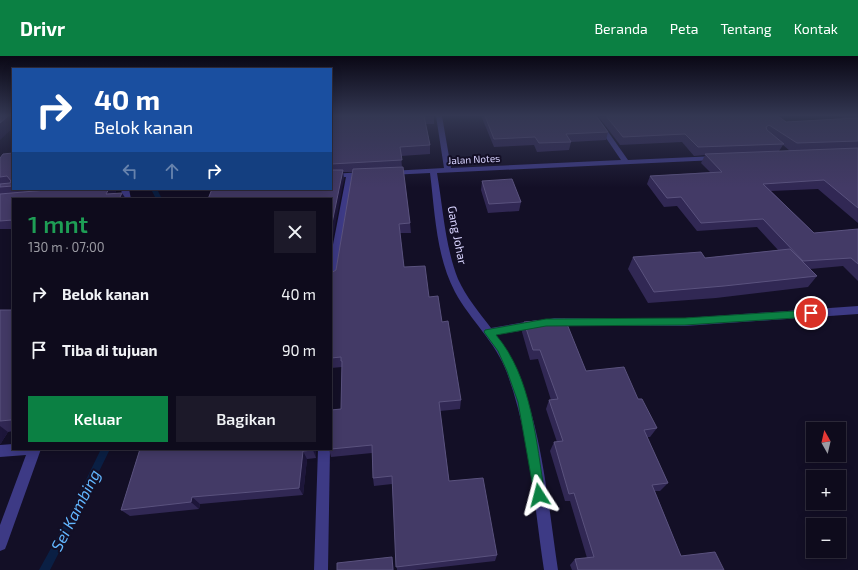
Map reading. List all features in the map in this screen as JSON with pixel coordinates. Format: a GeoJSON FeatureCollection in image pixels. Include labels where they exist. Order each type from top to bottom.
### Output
{"type":"FeatureCollection","features":[{"type":"Feature","properties":{"kind":"street"},"geometry":{"type":"LineString","coordinates":[[443,140],[448,170]]}},
{"type":"Feature","properties":{"kind":"street"},"geometry":{"type":"LineString","coordinates":[[611,140],[626,162]]}},
{"type":"Feature","properties":{"kind":"street","name":"Jalan Notes"},"geometry":{"type":"LineString","coordinates":[[332,176],[727,158]]}},
{"type":"Feature","properties":{"kind":"street","name":"Gang Johar"},"geometry":{"type":"LineString","coordinates":[[433,171],[447,258],[459,292],[502,348],[523,402],[530,435],[551,570]]}},
{"type":"Feature","properties":{"kind":"street"},"geometry":{"type":"LineString","coordinates":[[332,274],[350,175]]}},
{"type":"Feature","properties":{"kind":"street"},"geometry":{"type":"LineString","coordinates":[[489,332],[546,322],[685,322],[858,310]]}},
{"type":"Feature","properties":{"kind":"street"},"geometry":{"type":"LineString","coordinates":[[0,451],[18,450]]}},
{"type":"Feature","properties":{"kind":"street"},"geometry":{"type":"LineString","coordinates":[[0,544],[35,450]]}},
{"type":"Feature","properties":{"kind":"street"},"geometry":{"type":"LineString","coordinates":[[321,570],[324,450]]}},
{"type":"Feature","properties":{"kind":"building"},"geometry":{"type":"Polygon","coordinates":[[[332,140],[429,140],[430,145],[400,147],[402,160],[332,164],[332,140]]]}},
{"type":"Feature","properties":{"kind":"building"},"geometry":{"type":"Polygon","coordinates":[[[537,140],[570,140],[571,142],[539,143],[537,140]]]}},
{"type":"Feature","properties":{"kind":"building"},"geometry":{"type":"Polygon","coordinates":[[[691,140],[779,140],[784,144],[698,147],[691,140]]]}},
{"type":"Feature","properties":{"kind":"building"},"geometry":{"type":"Polygon","coordinates":[[[792,140],[858,140],[858,141],[797,143],[792,140]]]}},
{"type":"Feature","properties":{"kind":"building"},"geometry":{"type":"Polygon","coordinates":[[[858,148],[858,208],[824,180],[763,184],[814,233],[858,229],[858,264],[851,258],[803,261],[763,219],[701,223],[681,197],[667,198],[650,176],[722,172],[705,154],[858,148]]]}},
{"type":"Feature","properties":{"kind":"building"},"geometry":{"type":"Polygon","coordinates":[[[12,153],[12,186],[0,187],[0,184],[10,183],[11,181],[7,176],[0,177],[0,158],[3,154],[12,153]]]}},
{"type":"Feature","properties":{"kind":"building"},"geometry":{"type":"Polygon","coordinates":[[[403,167],[410,223],[399,224],[404,267],[425,266],[429,297],[438,296],[442,322],[448,321],[461,400],[439,402],[449,481],[483,478],[497,555],[396,567],[392,476],[373,478],[372,445],[332,449],[332,410],[341,409],[342,361],[341,357],[332,358],[332,272],[336,270],[353,169],[403,167]]]}},
{"type":"Feature","properties":{"kind":"building"},"geometry":{"type":"Polygon","coordinates":[[[332,170],[343,170],[332,223],[332,198],[208,198],[212,190],[332,190],[332,170]]]}},
{"type":"Feature","properties":{"kind":"building"},"geometry":{"type":"Polygon","coordinates":[[[512,179],[521,202],[489,204],[482,181],[512,179]]]}},
{"type":"Feature","properties":{"kind":"building"},"geometry":{"type":"Polygon","coordinates":[[[46,190],[108,190],[106,194],[122,193],[120,198],[12,198],[12,220],[0,221],[0,194],[46,190]]]}},
{"type":"Feature","properties":{"kind":"building"},"geometry":{"type":"Polygon","coordinates":[[[790,249],[817,276],[654,292],[633,257],[701,252],[705,258],[790,249]]]}},
{"type":"Feature","properties":{"kind":"building"},"geometry":{"type":"Polygon","coordinates":[[[0,310],[12,310],[12,418],[11,420],[0,421],[0,310]]]}},
{"type":"Feature","properties":{"kind":"building"},"geometry":{"type":"Polygon","coordinates":[[[565,319],[586,371],[624,367],[638,399],[642,399],[657,428],[644,430],[668,483],[652,485],[681,556],[715,552],[724,570],[578,570],[575,559],[594,557],[574,493],[569,494],[554,442],[563,441],[549,400],[558,399],[540,350],[533,350],[524,322],[565,319]]]}},
{"type":"Feature","properties":{"kind":"building"},"geometry":{"type":"Polygon","coordinates":[[[140,450],[313,450],[303,451],[299,488],[192,497],[191,502],[121,510],[140,450]]]}},
{"type":"Feature","properties":{"kind":"building"},"geometry":{"type":"Polygon","coordinates":[[[392,557],[393,570],[337,570],[337,563],[392,557]]]}},
{"type":"Feature","properties":{"kind":"waterway","name":"Sei Kambing"},"geometry":{"type":"LineString","coordinates":[[154,190],[158,198]]}},
{"type":"Feature","properties":{"kind":"waterway","name":"Sei Kambing"},"geometry":{"type":"LineString","coordinates":[[44,570],[68,526],[106,450]]}},
{"type":"Feature","properties":{"kind":"route"},"geometry":{"type":"LineString","coordinates":[[539,495],[530,435],[523,402],[502,348],[489,332],[546,322],[685,322],[811,313]]}}]}
